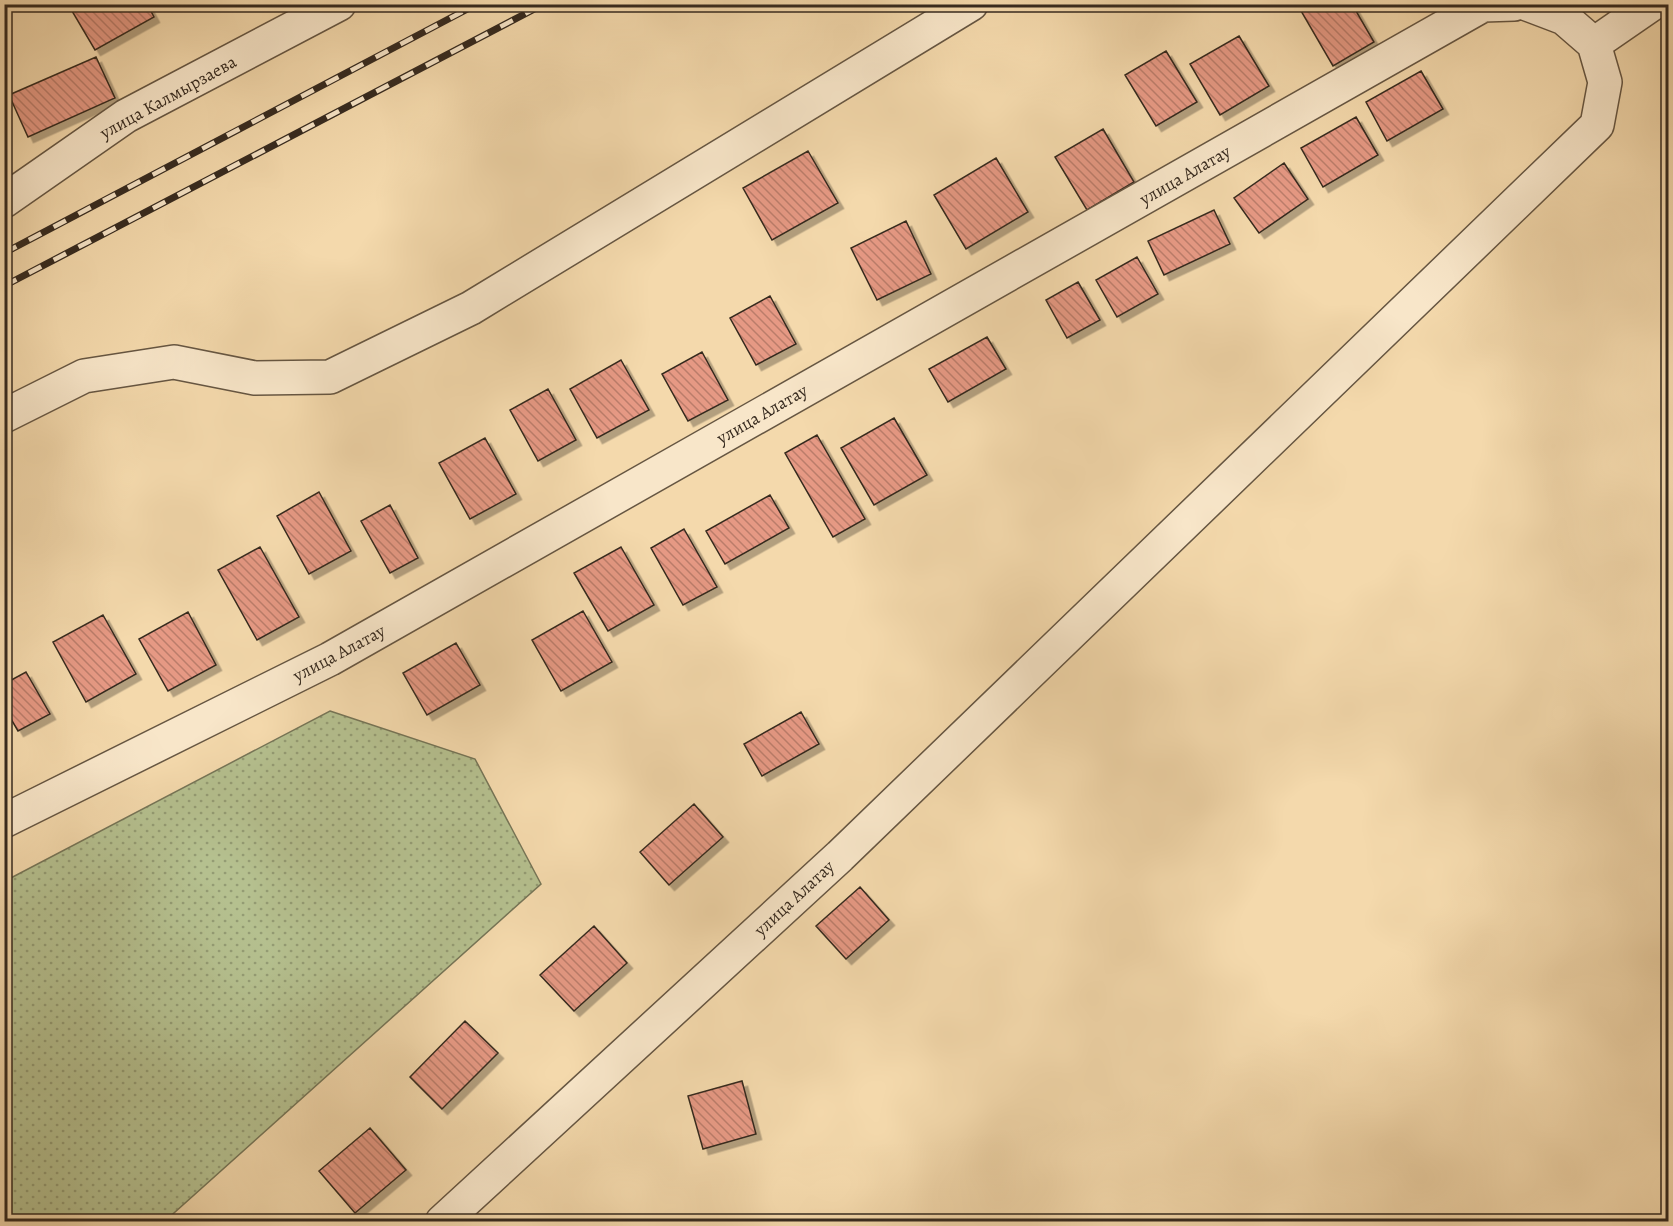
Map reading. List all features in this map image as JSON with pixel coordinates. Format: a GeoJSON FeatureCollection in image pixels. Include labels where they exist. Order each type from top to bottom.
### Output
{"type":"FeatureCollection","features":[{"type":"Feature","properties":{"kind":"street"},"geometry":{"type":"LineString","coordinates":[[4,416],[84,376],[174,362],[255,378],[330,377],[471,308],[971,4]]}},
{"type":"Feature","properties":{"kind":"street","name":"улица Алатау"},"geometry":{"type":"LineString","coordinates":[[4,821],[330,659],[1483,5],[1514,4]]}},
{"type":"Feature","properties":{"kind":"street"},"geometry":{"type":"LineString","coordinates":[[1527,4],[1564,18],[1594,44],[1652,4]]}},
{"type":"Feature","properties":{"kind":"street","name":"улица Калмырзаева"},"geometry":{"type":"LineString","coordinates":[[4,201],[126,116],[330,6]]}},
{"type":"Feature","properties":{"kind":"street","name":"улица Алатау"},"geometry":{"type":"LineString","coordinates":[[442,1221],[840,856],[1597,125],[1605,82],[1594,44]]}},
{"type":"Feature","properties":{"kind":"green space"},"geometry":{"type":"Polygon","coordinates":[[[330,711],[475,759],[541,884],[165,1221],[5,1221],[5,881],[330,711]]]}},
{"type":"Feature","properties":{"kind":"building"},"geometry":{"type":"Polygon","coordinates":[[[83,4],[147,4],[154,17],[95,50],[72,11],[83,4]]]}},
{"type":"Feature","properties":{"kind":"building"},"geometry":{"type":"Polygon","coordinates":[[[1297,4],[1352,4],[1374,42],[1333,66],[1297,4]]]}},
{"type":"Feature","properties":{"kind":"building"},"geometry":{"type":"Polygon","coordinates":[[[1239,36],[1269,86],[1220,115],[1190,64],[1239,36]]]}},
{"type":"Feature","properties":{"kind":"building"},"geometry":{"type":"Polygon","coordinates":[[[1166,51],[1197,102],[1156,126],[1125,75],[1166,51]]]}},
{"type":"Feature","properties":{"kind":"building"},"geometry":{"type":"Polygon","coordinates":[[[96,57],[115,98],[28,137],[9,95],[96,57]]]}},
{"type":"Feature","properties":{"kind":"building"},"geometry":{"type":"Polygon","coordinates":[[[1421,71],[1443,109],[1387,141],[1366,102],[1421,71]]]}},
{"type":"Feature","properties":{"kind":"building"},"geometry":{"type":"Polygon","coordinates":[[[1356,117],[1378,155],[1323,187],[1301,148],[1356,117]]]}},
{"type":"Feature","properties":{"kind":"building"},"geometry":{"type":"Polygon","coordinates":[[[1103,129],[1134,182],[1087,210],[1055,157],[1103,129]]]}},
{"type":"Feature","properties":{"kind":"building"},"geometry":{"type":"Polygon","coordinates":[[[808,151],[838,203],[772,240],[743,188],[808,151]]]}},
{"type":"Feature","properties":{"kind":"building"},"geometry":{"type":"Polygon","coordinates":[[[996,158],[1028,212],[966,249],[934,195],[996,158]]]}},
{"type":"Feature","properties":{"kind":"building"},"geometry":{"type":"Polygon","coordinates":[[[1284,163],[1308,199],[1259,233],[1234,198],[1284,163]]]}},
{"type":"Feature","properties":{"kind":"building"},"geometry":{"type":"Polygon","coordinates":[[[1214,210],[1230,244],[1164,275],[1148,241],[1214,210]]]}},
{"type":"Feature","properties":{"kind":"building"},"geometry":{"type":"Polygon","coordinates":[[[906,221],[931,274],[877,300],[851,248],[906,221]]]}},
{"type":"Feature","properties":{"kind":"building"},"geometry":{"type":"Polygon","coordinates":[[[1137,257],[1158,294],[1117,317],[1096,280],[1137,257]]]}},
{"type":"Feature","properties":{"kind":"building"},"geometry":{"type":"Polygon","coordinates":[[[1078,282],[1100,320],[1067,338],[1046,300],[1078,282]]]}},
{"type":"Feature","properties":{"kind":"building"},"geometry":{"type":"Polygon","coordinates":[[[770,296],[796,344],[756,365],[730,318],[770,296]]]}},
{"type":"Feature","properties":{"kind":"building"},"geometry":{"type":"Polygon","coordinates":[[[987,337],[1006,369],[948,402],[929,369],[987,337]]]}},
{"type":"Feature","properties":{"kind":"building"},"geometry":{"type":"Polygon","coordinates":[[[702,352],[728,400],[688,421],[662,374],[702,352]]]}},
{"type":"Feature","properties":{"kind":"building"},"geometry":{"type":"Polygon","coordinates":[[[621,360],[649,410],[597,438],[570,389],[621,360]]]}},
{"type":"Feature","properties":{"kind":"building"},"geometry":{"type":"Polygon","coordinates":[[[548,389],[576,440],[538,461],[510,410],[548,389]]]}},
{"type":"Feature","properties":{"kind":"building"},"geometry":{"type":"Polygon","coordinates":[[[894,418],[927,475],[874,505],[841,448],[894,418]]]}},
{"type":"Feature","properties":{"kind":"building"},"geometry":{"type":"Polygon","coordinates":[[[817,435],[865,519],[833,537],[785,453],[817,435]]]}},
{"type":"Feature","properties":{"kind":"building"},"geometry":{"type":"Polygon","coordinates":[[[485,438],[516,494],[470,519],[439,463],[485,438]]]}},
{"type":"Feature","properties":{"kind":"building"},"geometry":{"type":"Polygon","coordinates":[[[319,492],[351,551],[309,574],[277,516],[319,492]]]}},
{"type":"Feature","properties":{"kind":"building"},"geometry":{"type":"Polygon","coordinates":[[[770,495],[789,528],[725,564],[706,531],[770,495]]]}},
{"type":"Feature","properties":{"kind":"building"},"geometry":{"type":"Polygon","coordinates":[[[390,505],[418,558],[390,573],[361,521],[390,505]]]}},
{"type":"Feature","properties":{"kind":"building"},"geometry":{"type":"Polygon","coordinates":[[[684,529],[717,587],[683,605],[651,548],[684,529]]]}},
{"type":"Feature","properties":{"kind":"building"},"geometry":{"type":"Polygon","coordinates":[[[260,547],[299,617],[257,640],[218,570],[260,547]]]}},
{"type":"Feature","properties":{"kind":"building"},"geometry":{"type":"Polygon","coordinates":[[[621,547],[654,605],[608,631],[574,573],[621,547]]]}},
{"type":"Feature","properties":{"kind":"building"},"geometry":{"type":"Polygon","coordinates":[[[583,611],[612,662],[561,691],[532,640],[583,611]]]}},
{"type":"Feature","properties":{"kind":"building"},"geometry":{"type":"Polygon","coordinates":[[[188,612],[216,665],[168,691],[139,639],[188,612]]]}},
{"type":"Feature","properties":{"kind":"building"},"geometry":{"type":"Polygon","coordinates":[[[103,615],[136,674],[86,702],[53,642],[103,615]]]}},
{"type":"Feature","properties":{"kind":"building"},"geometry":{"type":"Polygon","coordinates":[[[456,643],[480,685],[427,715],[403,673],[456,643]]]}},
{"type":"Feature","properties":{"kind":"building"},"geometry":{"type":"Polygon","coordinates":[[[26,672],[50,714],[18,731],[4,707],[4,684],[26,672]]]}},
{"type":"Feature","properties":{"kind":"building"},"geometry":{"type":"Polygon","coordinates":[[[801,712],[819,744],[762,776],[744,744],[801,712]]]}},
{"type":"Feature","properties":{"kind":"building"},"geometry":{"type":"Polygon","coordinates":[[[694,804],[723,837],[669,885],[640,852],[694,804]]]}},
{"type":"Feature","properties":{"kind":"building"},"geometry":{"type":"Polygon","coordinates":[[[860,887],[889,920],[846,959],[816,926],[860,887]]]}},
{"type":"Feature","properties":{"kind":"building"},"geometry":{"type":"Polygon","coordinates":[[[594,926],[627,963],[574,1011],[540,975],[594,926]]]}},
{"type":"Feature","properties":{"kind":"building"},"geometry":{"type":"Polygon","coordinates":[[[465,1021],[498,1053],[442,1109],[410,1077],[465,1021]]]}},
{"type":"Feature","properties":{"kind":"building"},"geometry":{"type":"Polygon","coordinates":[[[742,1081],[756,1134],[703,1149],[688,1096],[742,1081]]]}},
{"type":"Feature","properties":{"kind":"building"},"geometry":{"type":"Polygon","coordinates":[[[370,1128],[406,1170],[355,1213],[319,1171],[370,1128]]]}},
{"type":"Feature","properties":{"kind":"railway"},"geometry":{"type":"LineString","coordinates":[[4,253],[477,4]]}},
{"type":"Feature","properties":{"kind":"railway"},"geometry":{"type":"LineString","coordinates":[[4,286],[544,4]]}}]}
